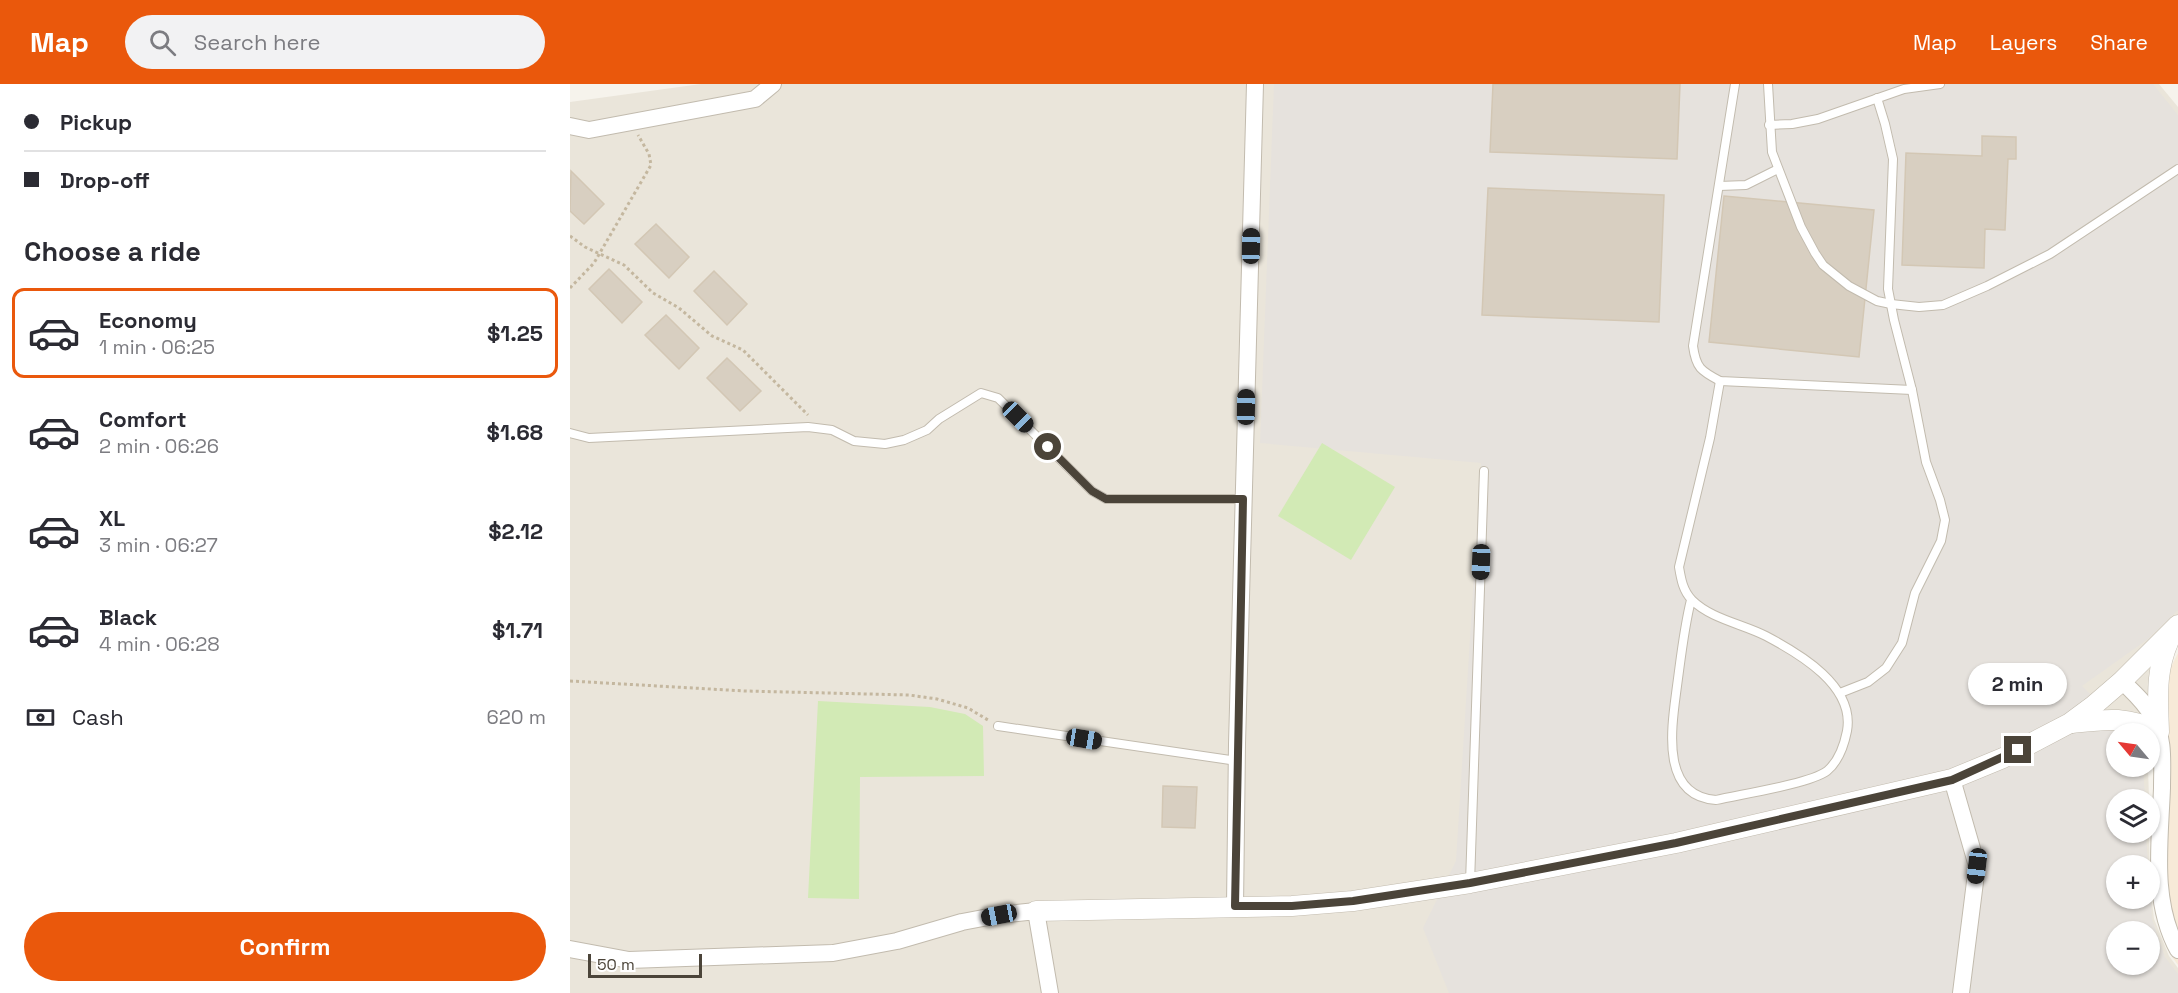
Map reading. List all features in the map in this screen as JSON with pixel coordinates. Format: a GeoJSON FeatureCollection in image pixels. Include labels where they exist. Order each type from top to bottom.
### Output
{"type":"FeatureCollection","features":[{"type":"Feature","properties":{"kind":"street"},"geometry":{"type":"LineString","coordinates":[[570,126],[589,130],[755,99],[773,84]]}},
{"type":"Feature","properties":{"kind":"street"},"geometry":{"type":"LineString","coordinates":[[1235,906],[1243,499],[1255,84]]}},
{"type":"Feature","properties":{"kind":"street"},"geometry":{"type":"LineString","coordinates":[[570,949],[629,960],[833,953],[897,941],[962,922],[999,915],[1322,904],[1470,883],[1676,843],[1952,780],[2003,758],[2070,723],[2093,706],[2122,681],[2177,626]]}},
{"type":"Feature","properties":{"kind":"street"},"geometry":{"type":"LineString","coordinates":[[2159,723],[2158,680],[2164,651],[2177,626]]}},
{"type":"Feature","properties":{"kind":"street"},"geometry":{"type":"LineString","coordinates":[[2122,681],[2143,703],[2155,723]]}},
{"type":"Feature","properties":{"kind":"street"},"geometry":{"type":"LineString","coordinates":[[2070,723],[2106,719],[2140,723]]}},
{"type":"Feature","properties":{"kind":"street"},"geometry":{"type":"LineString","coordinates":[[2160,736],[2163,749],[2159,838],[2161,890],[2168,932],[2178,950]]}},
{"type":"Feature","properties":{"kind":"street"},"geometry":{"type":"LineString","coordinates":[[1952,780],[1977,866],[1961,993]]}},
{"type":"Feature","properties":{"kind":"street"},"geometry":{"type":"LineString","coordinates":[[1036,912],[1050,993]]}},
{"type":"Feature","properties":{"kind":"lane"},"geometry":{"type":"LineString","coordinates":[[1735,84],[1694,346],[1695,359],[1701,370],[1719,381],[1912,390]]}},
{"type":"Feature","properties":{"kind":"lane"},"geometry":{"type":"LineString","coordinates":[[1768,84],[1772,152],[1802,227],[1823,265],[1849,286],[1877,301],[1891,304],[1919,307],[1943,305],[1987,286],[2050,254],[2178,169]]}},
{"type":"Feature","properties":{"kind":"lane"},"geometry":{"type":"LineString","coordinates":[[1769,125],[1792,124],[1818,119],[1904,89],[1940,84]]}},
{"type":"Feature","properties":{"kind":"lane"},"geometry":{"type":"LineString","coordinates":[[1840,693],[1868,682],[1886,669],[1902,643],[1915,593],[1941,541],[1945,520],[1926,462],[1888,289],[1893,159],[1877,98]]}},
{"type":"Feature","properties":{"kind":"lane"},"geometry":{"type":"LineString","coordinates":[[1719,186],[1746,185],[1778,169]]}},
{"type":"Feature","properties":{"kind":"lane"},"geometry":{"type":"LineString","coordinates":[[1691,600],[1684,630],[1671,738],[1675,765],[1683,783],[1703,799],[1716,800],[1804,780],[1824,773],[1839,757],[1844,743],[1847,726],[1846,710],[1840,693],[1825,675],[1801,657],[1766,636],[1708,611],[1691,600],[1682,584],[1679,567],[1710,438],[1719,381]]}},
{"type":"Feature","properties":{"kind":"lane"},"geometry":{"type":"LineString","coordinates":[[570,433],[589,438],[800,428],[832,430],[854,441],[885,444],[904,440],[927,430],[939,419],[981,393],[998,398],[1092,491],[1106,499],[1243,499]]}},
{"type":"Feature","properties":{"kind":"lane"},"geometry":{"type":"LineString","coordinates":[[1470,883],[1484,471]]}},
{"type":"Feature","properties":{"kind":"lane"},"geometry":{"type":"LineString","coordinates":[[998,726],[1237,761]]}},
{"type":"Feature","properties":{"kind":"path"},"geometry":{"type":"LineString","coordinates":[[570,288],[600,254],[651,165],[649,154],[631,122]]}},
{"type":"Feature","properties":{"kind":"path"},"geometry":{"type":"LineString","coordinates":[[570,236],[577,242],[624,265],[653,293],[679,308],[712,336],[743,350],[821,429]]}},
{"type":"Feature","properties":{"kind":"path"},"geometry":{"type":"LineString","coordinates":[[570,681],[745,691],[909,695],[937,699],[968,708],[998,726]]}},
{"type":"Feature","properties":{"kind":"shaded area"},"geometry":{"type":"Polygon","coordinates":[[[701,84],[2159,84],[2178,107],[2178,639],[2153,723],[2106,723],[2106,777],[2148,777],[2149,789],[2106,789],[2106,843],[2149,843],[2150,855],[2106,855],[2106,909],[2153,909],[2155,921],[2106,921],[2106,975],[2160,975],[2160,934],[2169,956],[2178,968],[2178,993],[570,993],[570,102],[701,84]]]}},
{"type":"Feature","properties":{"kind":"shaded area"},"geometry":{"type":"Polygon","coordinates":[[[1274,84],[2153,84],[2178,115],[2178,610],[2148,639],[2082,686],[2119,723],[2106,723],[2106,777],[2144,777],[2144,789],[2106,789],[2106,843],[2147,843],[2147,855],[2106,855],[2106,909],[2151,909],[2153,921],[2106,921],[2106,975],[2160,975],[2160,942],[2165,957],[2178,974],[2178,993],[1449,993],[1423,928],[1456,861],[1481,463],[1260,443],[1274,84]]]}},
{"type":"Feature","properties":{"kind":"shaded area"},"geometry":{"type":"Polygon","coordinates":[[[2178,653],[2178,965],[2173,958],[2159,921],[2168,673],[2178,653]]]}},
{"type":"Feature","properties":{"kind":"green space"},"geometry":{"type":"Polygon","coordinates":[[[1322,443],[1395,487],[1351,560],[1278,516],[1322,443]]]}},
{"type":"Feature","properties":{"kind":"green space"},"geometry":{"type":"Polygon","coordinates":[[[818,701],[930,707],[965,714],[983,726],[984,776],[860,777],[859,899],[808,898],[818,701]]]}},
{"type":"Feature","properties":{"kind":"building"},"geometry":{"type":"Polygon","coordinates":[[[1493,84],[1680,84],[1677,159],[1490,152],[1493,84]]]}},
{"type":"Feature","properties":{"kind":"building"},"geometry":{"type":"Polygon","coordinates":[[[1982,136],[2016,137],[2016,159],[2008,159],[2005,230],[1985,229],[1984,268],[1902,265],[1906,153],[1982,156],[1982,136]]]}},
{"type":"Feature","properties":{"kind":"building"},"geometry":{"type":"Polygon","coordinates":[[[571,171],[604,204],[584,224],[570,211],[571,171]]]}},
{"type":"Feature","properties":{"kind":"building"},"geometry":{"type":"Polygon","coordinates":[[[1488,188],[1664,195],[1659,322],[1482,315],[1488,188]]]}},
{"type":"Feature","properties":{"kind":"building"},"geometry":{"type":"Polygon","coordinates":[[[1724,196],[1874,210],[1859,357],[1709,342],[1724,196]]]}},
{"type":"Feature","properties":{"kind":"building"},"geometry":{"type":"Polygon","coordinates":[[[656,224],[689,257],[669,278],[635,244],[656,224]]]}},
{"type":"Feature","properties":{"kind":"building"},"geometry":{"type":"Polygon","coordinates":[[[609,269],[642,302],[622,323],[589,289],[609,269]]]}},
{"type":"Feature","properties":{"kind":"building"},"geometry":{"type":"Polygon","coordinates":[[[714,271],[747,304],[727,325],[694,291],[714,271]]]}},
{"type":"Feature","properties":{"kind":"building"},"geometry":{"type":"Polygon","coordinates":[[[666,315],[699,348],[679,369],[645,335],[666,315]]]}},
{"type":"Feature","properties":{"kind":"building"},"geometry":{"type":"Polygon","coordinates":[[[727,358],[761,391],[740,411],[707,378],[727,358]]]}},
{"type":"Feature","properties":{"kind":"building"},"geometry":{"type":"Polygon","coordinates":[[[1163,786],[1197,787],[1195,828],[1162,827],[1163,786]]]}},
{"type":"Feature","properties":{"kind":"route"},"geometry":{"type":"LineString","coordinates":[[1048,447],[1092,491],[1106,499],[1243,499],[1235,906],[1292,906],[1353,901],[1470,883],[1676,843],[1952,780],[2018,750]]}}]}
